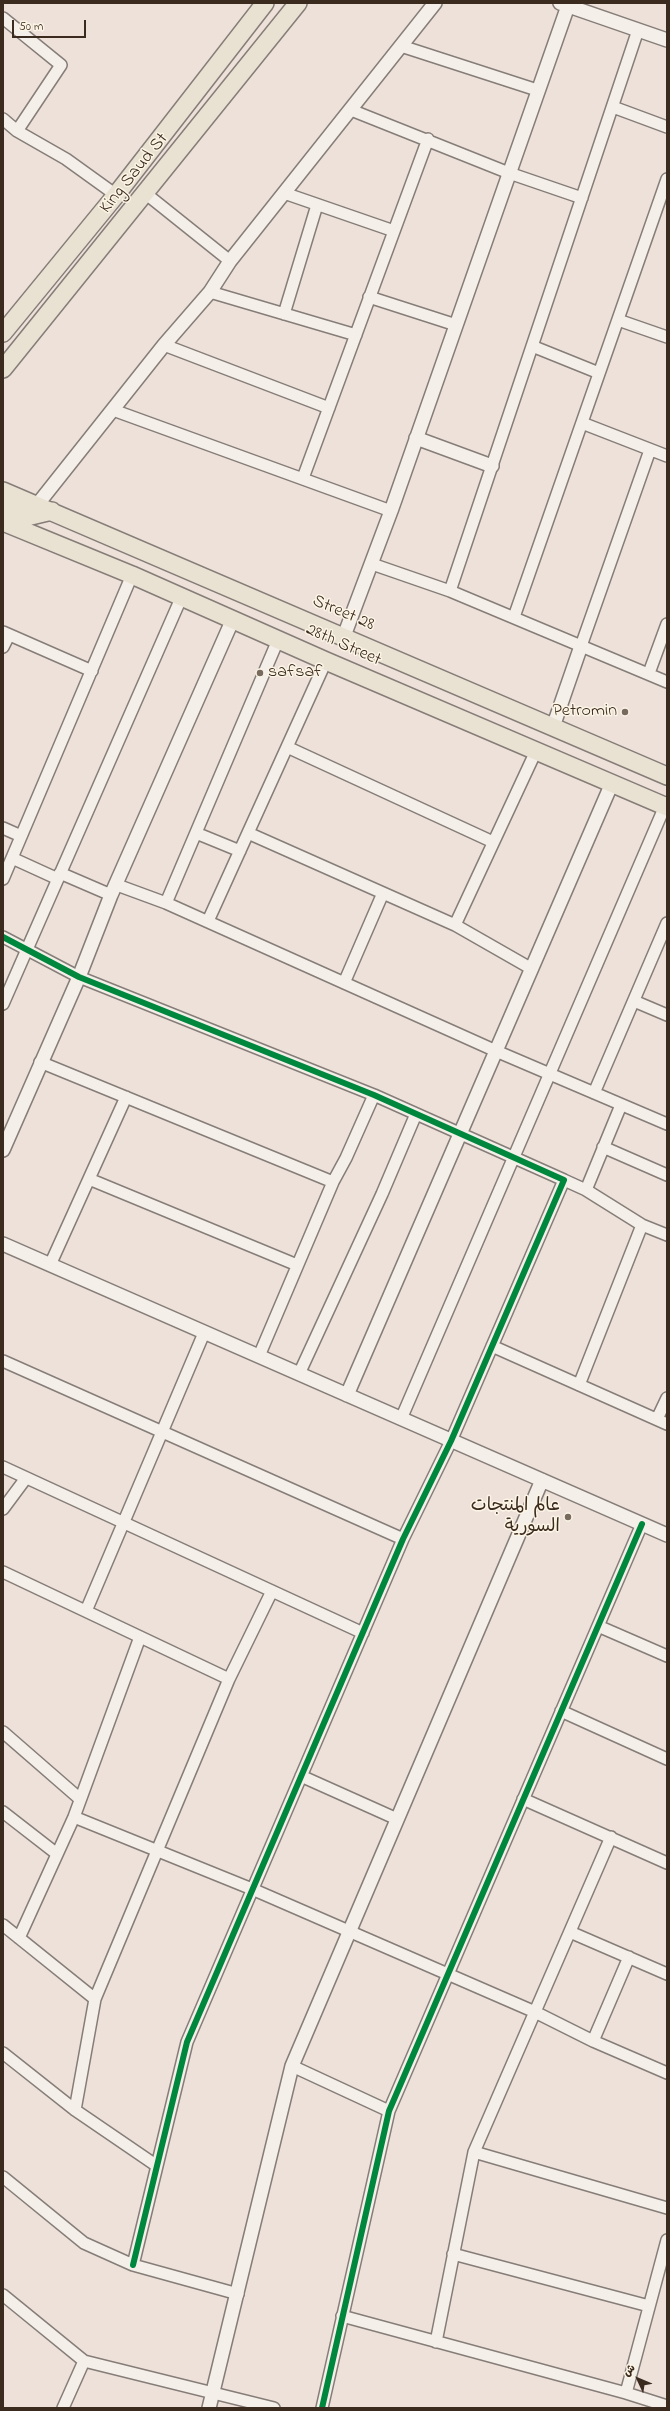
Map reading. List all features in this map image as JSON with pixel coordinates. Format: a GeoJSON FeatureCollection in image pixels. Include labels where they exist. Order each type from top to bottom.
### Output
{"type":"FeatureCollection","features":[{"type":"Feature","properties":{"kind":"main road","name":"King Saud St"},"geometry":{"type":"LineString","coordinates":[[3,333],[116,195],[265,3]]}},
{"type":"Feature","properties":{"kind":"main road","name":"King Saud St"},"geometry":{"type":"LineString","coordinates":[[3,369],[298,3]]}},
{"type":"Feature","properties":{"kind":"main road","name":"Street 28"},"geometry":{"type":"LineString","coordinates":[[3,491],[344,636],[667,776]]}},
{"type":"Feature","properties":{"kind":"main road"},"geometry":{"type":"LineString","coordinates":[[3,506],[31,516],[44,508]]}},
{"type":"Feature","properties":{"kind":"main road","name":"28th Street"},"geometry":{"type":"LineString","coordinates":[[3,522],[182,596],[326,661],[666,806]]}},
{"type":"Feature","properties":{"kind":"street"},"geometry":{"type":"LineString","coordinates":[[44,508],[112,410],[164,345],[210,292],[230,261],[436,3]]}},
{"type":"Feature","properties":{"kind":"street"},"geometry":{"type":"LineString","coordinates":[[344,636],[372,564],[456,325],[565,4],[638,30],[665,36]]}},
{"type":"Feature","properties":{"kind":"street"},"geometry":{"type":"LineString","coordinates":[[3,18],[60,65],[17,131]]}},
{"type":"Feature","properties":{"kind":"street"},"geometry":{"type":"LineString","coordinates":[[450,591],[638,30]]}},
{"type":"Feature","properties":{"kind":"street"},"geometry":{"type":"LineString","coordinates":[[401,46],[537,90]]}},
{"type":"Feature","properties":{"kind":"street"},"geometry":{"type":"LineString","coordinates":[[613,107],[667,127]]}},
{"type":"Feature","properties":{"kind":"street"},"geometry":{"type":"LineString","coordinates":[[351,110],[509,172],[582,198]]}},
{"type":"Feature","properties":{"kind":"street"},"geometry":{"type":"LineString","coordinates":[[3,119],[17,131],[66,159],[116,195]]}},
{"type":"Feature","properties":{"kind":"street"},"geometry":{"type":"LineString","coordinates":[[303,478],[428,139]]}},
{"type":"Feature","properties":{"kind":"street"},"geometry":{"type":"LineString","coordinates":[[514,617],[667,179]]}},
{"type":"Feature","properties":{"kind":"street"},"geometry":{"type":"LineString","coordinates":[[284,193],[394,231]]}},
{"type":"Feature","properties":{"kind":"street"},"geometry":{"type":"LineString","coordinates":[[145,194],[230,261]]}},
{"type":"Feature","properties":{"kind":"street"},"geometry":{"type":"LineString","coordinates":[[284,314],[317,205]]}},
{"type":"Feature","properties":{"kind":"street"},"geometry":{"type":"LineString","coordinates":[[210,292],[356,335]]}},
{"type":"Feature","properties":{"kind":"street"},"geometry":{"type":"LineString","coordinates":[[369,297],[456,325]]}},
{"type":"Feature","properties":{"kind":"street"},"geometry":{"type":"LineString","coordinates":[[618,320],[667,336]]}},
{"type":"Feature","properties":{"kind":"street"},"geometry":{"type":"LineString","coordinates":[[164,345],[329,408]]}},
{"type":"Feature","properties":{"kind":"street"},"geometry":{"type":"LineString","coordinates":[[532,346],[599,373]]}},
{"type":"Feature","properties":{"kind":"street"},"geometry":{"type":"LineString","coordinates":[[112,410],[391,510]]}},
{"type":"Feature","properties":{"kind":"street"},"geometry":{"type":"LineString","coordinates":[[582,423],[667,456]]}},
{"type":"Feature","properties":{"kind":"street"},"geometry":{"type":"LineString","coordinates":[[416,438],[492,466]]}},
{"type":"Feature","properties":{"kind":"street"},"geometry":{"type":"LineString","coordinates":[[553,727],[650,450]]}},
{"type":"Feature","properties":{"kind":"street"},"geometry":{"type":"LineString","coordinates":[[372,564],[450,591],[667,682]]}},
{"type":"Feature","properties":{"kind":"street"},"geometry":{"type":"LineString","coordinates":[[3,879],[132,575]]}},
{"type":"Feature","properties":{"kind":"street"},"geometry":{"type":"LineString","coordinates":[[3,1004],[182,596]]}},
{"type":"Feature","properties":{"kind":"street"},"geometry":{"type":"LineString","coordinates":[[3,1150],[40,1062],[79,977],[114,890],[233,619]]}},
{"type":"Feature","properties":{"kind":"street"},"geometry":{"type":"LineString","coordinates":[[649,674],[667,624]]}},
{"type":"Feature","properties":{"kind":"street"},"geometry":{"type":"LineString","coordinates":[[3,647],[6,633],[92,670]]}},
{"type":"Feature","properties":{"kind":"street"},"geometry":{"type":"LineString","coordinates":[[166,903],[278,640]]}},
{"type":"Feature","properties":{"kind":"street"},"geometry":{"type":"LineString","coordinates":[[208,922],[326,661]]}},
{"type":"Feature","properties":{"kind":"street"},"geometry":{"type":"LineString","coordinates":[[287,747],[493,842]]}},
{"type":"Feature","properties":{"kind":"street"},"geometry":{"type":"LineString","coordinates":[[455,925],[536,751]]}},
{"type":"Feature","properties":{"kind":"street"},"geometry":{"type":"LineString","coordinates":[[347,1395],[612,784]]}},
{"type":"Feature","properties":{"kind":"street"},"geometry":{"type":"LineString","coordinates":[[401,1419],[513,1156],[666,806]]}},
{"type":"Feature","properties":{"kind":"street"},"geometry":{"type":"LineString","coordinates":[[3,828],[22,836]]}},
{"type":"Feature","properties":{"kind":"street"},"geometry":{"type":"LineString","coordinates":[[196,833],[240,851]]}},
{"type":"Feature","properties":{"kind":"street"},"geometry":{"type":"LineString","coordinates":[[248,833],[455,925],[532,969]]}},
{"type":"Feature","properties":{"kind":"street"},"geometry":{"type":"LineString","coordinates":[[12,858],[59,876],[166,903],[496,1051],[667,1124]]}},
{"type":"Feature","properties":{"kind":"street"},"geometry":{"type":"LineString","coordinates":[[344,983],[383,893]]}},
{"type":"Feature","properties":{"kind":"street"},"geometry":{"type":"LineString","coordinates":[[594,1093],[667,923]]}},
{"type":"Feature","properties":{"kind":"street"},"geometry":{"type":"LineString","coordinates":[[3,937],[79,977],[374,1095],[461,1132],[586,1190],[642,1225],[667,1235]]}},
{"type":"Feature","properties":{"kind":"street"},"geometry":{"type":"LineString","coordinates":[[634,1001],[667,1015]]}},
{"type":"Feature","properties":{"kind":"street"},"geometry":{"type":"LineString","coordinates":[[40,1062],[333,1182]]}},
{"type":"Feature","properties":{"kind":"street"},"geometry":{"type":"LineString","coordinates":[[259,1356],[333,1182],[374,1095]]}},
{"type":"Feature","properties":{"kind":"street"},"geometry":{"type":"LineString","coordinates":[[50,1264],[126,1097]]}},
{"type":"Feature","properties":{"kind":"street"},"geometry":{"type":"LineString","coordinates":[[586,1190],[621,1105]]}},
{"type":"Feature","properties":{"kind":"street"},"geometry":{"type":"LineString","coordinates":[[299,1374],[382,1194],[416,1114]]}},
{"type":"Feature","properties":{"kind":"street"},"geometry":{"type":"LineString","coordinates":[[603,1148],[667,1175]]}},
{"type":"Feature","properties":{"kind":"street"},"geometry":{"type":"LineString","coordinates":[[89,1179],[297,1265]]}},
{"type":"Feature","properties":{"kind":"street"},"geometry":{"type":"LineString","coordinates":[[133,2265],[186,2042],[403,1540],[451,1440],[564,1180]]}},
{"type":"Feature","properties":{"kind":"street"},"geometry":{"type":"LineString","coordinates":[[579,1385],[642,1225]]}},
{"type":"Feature","properties":{"kind":"street"},"geometry":{"type":"LineString","coordinates":[[3,1244],[667,1535]]}},
{"type":"Feature","properties":{"kind":"street"},"geometry":{"type":"LineString","coordinates":[[86,1611],[163,1433],[204,1332]]}},
{"type":"Feature","properties":{"kind":"street"},"geometry":{"type":"LineString","coordinates":[[492,1346],[662,1422],[667,1398]]}},
{"type":"Feature","properties":{"kind":"street"},"geometry":{"type":"LineString","coordinates":[[3,1361],[403,1540]]}},
{"type":"Feature","properties":{"kind":"street"},"geometry":{"type":"LineString","coordinates":[[3,1467],[363,1633]]}},
{"type":"Feature","properties":{"kind":"street"},"geometry":{"type":"LineString","coordinates":[[3,1509],[26,1478]]}},
{"type":"Feature","properties":{"kind":"street"},"geometry":{"type":"LineString","coordinates":[[209,2408],[238,2294],[292,2066],[542,1480]]}},
{"type":"Feature","properties":{"kind":"street"},"geometry":{"type":"LineString","coordinates":[[322,2408],[389,2111],[642,1524]]}},
{"type":"Feature","properties":{"kind":"street"},"geometry":{"type":"LineString","coordinates":[[3,1572],[229,1679]]}},
{"type":"Feature","properties":{"kind":"street"},"geometry":{"type":"LineString","coordinates":[[74,2110],[95,1999],[229,1679],[272,1591]]}},
{"type":"Feature","properties":{"kind":"street"},"geometry":{"type":"LineString","coordinates":[[598,1626],[667,1656]]}},
{"type":"Feature","properties":{"kind":"street"},"geometry":{"type":"LineString","coordinates":[[19,1938],[74,1817],[140,1637]]}},
{"type":"Feature","properties":{"kind":"street"},"geometry":{"type":"LineString","coordinates":[[561,1711],[667,1759]]}},
{"type":"Feature","properties":{"kind":"street"},"geometry":{"type":"LineString","coordinates":[[3,1732],[80,1799]]}},
{"type":"Feature","properties":{"kind":"street"},"geometry":{"type":"LineString","coordinates":[[301,1776],[397,1819]]}},
{"type":"Feature","properties":{"kind":"street"},"geometry":{"type":"LineString","coordinates":[[523,1800],[611,1837],[667,1863]]}},
{"type":"Feature","properties":{"kind":"street"},"geometry":{"type":"LineString","coordinates":[[3,1812],[57,1854]]}},
{"type":"Feature","properties":{"kind":"street"},"geometry":{"type":"LineString","coordinates":[[74,1817],[252,1889],[535,2012],[667,2073]]}},
{"type":"Feature","properties":{"kind":"street"},"geometry":{"type":"LineString","coordinates":[[436,2342],[474,2152],[611,1837]]}},
{"type":"Feature","properties":{"kind":"street"},"geometry":{"type":"LineString","coordinates":[[3,1925],[95,1999]]}},
{"type":"Feature","properties":{"kind":"street"},"geometry":{"type":"LineString","coordinates":[[570,1932],[667,1974]]}},
{"type":"Feature","properties":{"kind":"street"},"geometry":{"type":"LineString","coordinates":[[593,2040],[629,1957]]}},
{"type":"Feature","properties":{"kind":"street"},"geometry":{"type":"LineString","coordinates":[[3,2053],[74,2110],[157,2166]]}},
{"type":"Feature","properties":{"kind":"street"},"geometry":{"type":"LineString","coordinates":[[292,2066],[389,2111]]}},
{"type":"Feature","properties":{"kind":"street"},"geometry":{"type":"LineString","coordinates":[[474,2152],[667,2208]]}},
{"type":"Feature","properties":{"kind":"street"},"geometry":{"type":"LineString","coordinates":[[3,2177],[84,2243],[133,2265],[238,2294]]}},
{"type":"Feature","properties":{"kind":"street"},"geometry":{"type":"LineString","coordinates":[[626,2393],[667,2240]]}},
{"type":"Feature","properties":{"kind":"street"},"geometry":{"type":"LineString","coordinates":[[453,2254],[649,2306]]}},
{"type":"Feature","properties":{"kind":"street"},"geometry":{"type":"LineString","coordinates":[[3,2295],[84,2361],[274,2408]]}},
{"type":"Feature","properties":{"kind":"street"},"geometry":{"type":"LineString","coordinates":[[342,2316],[626,2393],[667,2406]]}},
{"type":"Feature","properties":{"kind":"street"},"geometry":{"type":"LineString","coordinates":[[63,2408],[84,2361]]}},
{"type":"Feature","properties":{"kind":"cycle path"},"geometry":{"type":"LineString","coordinates":[[3,937],[79,977],[374,1095],[564,1180],[451,1441],[403,1539],[187,2042],[133,2265]]}},
{"type":"Feature","properties":{"kind":"cycle path"},"geometry":{"type":"LineString","coordinates":[[322,2408],[389,2111],[642,1524]]}},
{"type":"Feature","properties":{"kind":"place","name":"safsaf"},"geometry":{"type":"Point","coordinates":[260,673]}},
{"type":"Feature","properties":{"kind":"place","name":"Petromin"},"geometry":{"type":"Point","coordinates":[625,712]}},
{"type":"Feature","properties":{"kind":"place","name":"عالم المنتجات السورية"},"geometry":{"type":"Point","coordinates":[568,1517]}}]}
